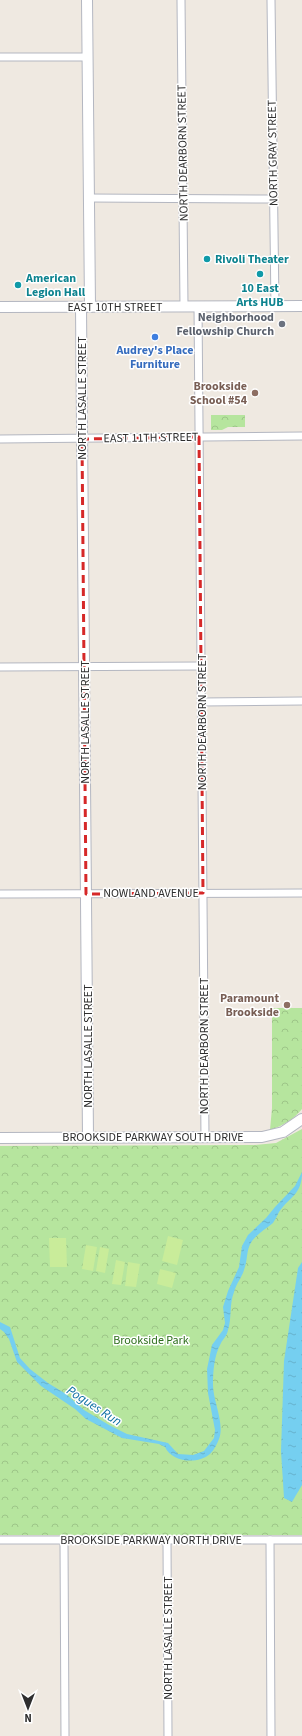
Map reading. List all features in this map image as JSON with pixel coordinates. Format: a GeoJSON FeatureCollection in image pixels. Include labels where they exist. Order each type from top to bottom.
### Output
{"type":"FeatureCollection","features":[{"type":"Feature","properties":{"kind":"street","name":"NORTH LASALLE STREET"},"geometry":{"type":"LineString","coordinates":[[87,0],[89,198],[82,439],[88,1137]]}},
{"type":"Feature","properties":{"kind":"street","name":"NORTH DEARBORN STREET"},"geometry":{"type":"LineString","coordinates":[[181,0],[184,306]]}},
{"type":"Feature","properties":{"kind":"street","name":"NORTH GRAY STREET"},"geometry":{"type":"LineString","coordinates":[[271,0],[275,306]]}},
{"type":"Feature","properties":{"kind":"street"},"geometry":{"type":"LineString","coordinates":[[0,57],[88,56]]}},
{"type":"Feature","properties":{"kind":"street"},"geometry":{"type":"LineString","coordinates":[[89,198],[273,198]]}},
{"type":"Feature","properties":{"kind":"street","name":"NORTH DEARBORN STREET"},"geometry":{"type":"LineString","coordinates":[[198,306],[205,1138]]}},
{"type":"Feature","properties":{"kind":"street","name":"EAST 10TH STREET"},"geometry":{"type":"LineString","coordinates":[[0,308],[302,306]]}},
{"type":"Feature","properties":{"kind":"street","name":"EAST 11TH STREET"},"geometry":{"type":"LineString","coordinates":[[0,439],[302,436]]}},
{"type":"Feature","properties":{"kind":"street"},"geometry":{"type":"LineString","coordinates":[[0,667],[201,666]]}},
{"type":"Feature","properties":{"kind":"street"},"geometry":{"type":"LineString","coordinates":[[202,702],[302,701]]}},
{"type":"Feature","properties":{"kind":"street","name":"NOWLAND AVENUE"},"geometry":{"type":"LineString","coordinates":[[0,894],[302,892]]}},
{"type":"Feature","properties":{"kind":"street","name":"BROOKSIDE PARKWAY SOUTH DRIVE"},"geometry":{"type":"LineString","coordinates":[[0,1138],[205,1138],[270,1136],[283,1132],[302,1119]]}},
{"type":"Feature","properties":{"kind":"street","name":"BROOKSIDE PARKWAY NORTH DRIVE"},"geometry":{"type":"LineString","coordinates":[[0,1540],[302,1540]]}},
{"type":"Feature","properties":{"kind":"street","name":"NORTH LASALLE STREET"},"geometry":{"type":"LineString","coordinates":[[167,1540],[168,1736]]}},
{"type":"Feature","properties":{"kind":"street"},"geometry":{"type":"LineString","coordinates":[[270,1540],[272,1736]]}},
{"type":"Feature","properties":{"kind":"street"},"geometry":{"type":"LineString","coordinates":[[64,1541],[65,1736]]}},
{"type":"Feature","properties":{"kind":"highlighted area"},"geometry":{"type":"Polygon","coordinates":[[[199,437],[203,893],[86,894],[82,439],[199,437]]]}},
{"type":"Feature","properties":{"kind":"green space"},"geometry":{"type":"Polygon","coordinates":[[[211,415],[245,415],[245,427],[228,427],[222,430],[211,430],[211,415]]]}},
{"type":"Feature","properties":{"kind":"green space"},"geometry":{"type":"Polygon","coordinates":[[[272,1008],[302,1008],[302,1109],[288,1122],[270,1130],[272,1108],[272,1008]]]}},
{"type":"Feature","properties":{"kind":"green space","name":"Brookside Park"},"geometry":{"type":"Polygon","coordinates":[[[302,1129],[302,1535],[0,1535],[0,1146],[255,1145],[276,1143],[302,1129]]]}},
{"type":"Feature","properties":{"kind":"green space"},"geometry":{"type":"Polygon","coordinates":[[[168,1236],[183,1240],[177,1265],[162,1261],[168,1236]]]}},
{"type":"Feature","properties":{"kind":"green space"},"geometry":{"type":"Polygon","coordinates":[[[49,1238],[66,1238],[67,1267],[50,1267],[49,1238]]]}},
{"type":"Feature","properties":{"kind":"green space"},"geometry":{"type":"Polygon","coordinates":[[[86,1245],[97,1247],[93,1271],[82,1269],[86,1245]]]}},
{"type":"Feature","properties":{"kind":"green space"},"geometry":{"type":"Polygon","coordinates":[[[100,1247],[109,1249],[105,1273],[96,1271],[100,1247]]]}},
{"type":"Feature","properties":{"kind":"green space"},"geometry":{"type":"Polygon","coordinates":[[[116,1260],[125,1262],[121,1285],[112,1284],[116,1260]]]}},
{"type":"Feature","properties":{"kind":"green space"},"geometry":{"type":"Polygon","coordinates":[[[128,1262],[140,1264],[136,1287],[125,1286],[128,1262]]]}},
{"type":"Feature","properties":{"kind":"green space"},"geometry":{"type":"Polygon","coordinates":[[[160,1269],[176,1273],[172,1288],[157,1284],[160,1269]]]}},
{"type":"Feature","properties":{"kind":"water"},"geometry":{"type":"Polygon","coordinates":[[[302,1172],[298,1191],[279,1212],[273,1223],[250,1244],[244,1270],[232,1297],[230,1321],[226,1336],[221,1343],[214,1364],[214,1391],[221,1426],[219,1439],[210,1454],[198,1460],[192,1461],[179,1459],[159,1444],[122,1438],[86,1419],[75,1409],[41,1386],[17,1362],[9,1339],[0,1329],[0,1322],[10,1327],[20,1358],[30,1369],[48,1383],[66,1394],[84,1410],[127,1434],[168,1443],[178,1454],[193,1455],[204,1451],[214,1438],[215,1430],[208,1393],[207,1369],[212,1345],[223,1330],[225,1323],[223,1307],[228,1291],[239,1267],[242,1246],[248,1235],[266,1218],[295,1186],[302,1172]]]}},
{"type":"Feature","properties":{"kind":"water"},"geometry":{"type":"Polygon","coordinates":[[[302,1262],[302,1485],[292,1502],[284,1498],[281,1451],[284,1361],[298,1268],[302,1262]]]}},
{"type":"Feature","properties":{"kind":"place","name":"Rivoli Theater"},"geometry":{"type":"Point","coordinates":[207,259]}},
{"type":"Feature","properties":{"kind":"place","name":"10 East Arts HUB"},"geometry":{"type":"Point","coordinates":[260,274]}},
{"type":"Feature","properties":{"kind":"place","name":"American Legion Hall"},"geometry":{"type":"Point","coordinates":[18,285]}},
{"type":"Feature","properties":{"kind":"place","name":"Neighborhood Fellowship Church"},"geometry":{"type":"Point","coordinates":[282,324]}},
{"type":"Feature","properties":{"kind":"place","name":"Audrey's Place Furniture"},"geometry":{"type":"Point","coordinates":[155,337]}},
{"type":"Feature","properties":{"kind":"place","name":"Brookside School #54"},"geometry":{"type":"Point","coordinates":[255,393]}},
{"type":"Feature","properties":{"kind":"place","name":"Paramount Brookside"},"geometry":{"type":"Point","coordinates":[287,1005]}},
{"type":"Feature","properties":{"kind":"water label","name":"Pogues Run"},"geometry":{"type":"Point","coordinates":[94,1406]}}]}
